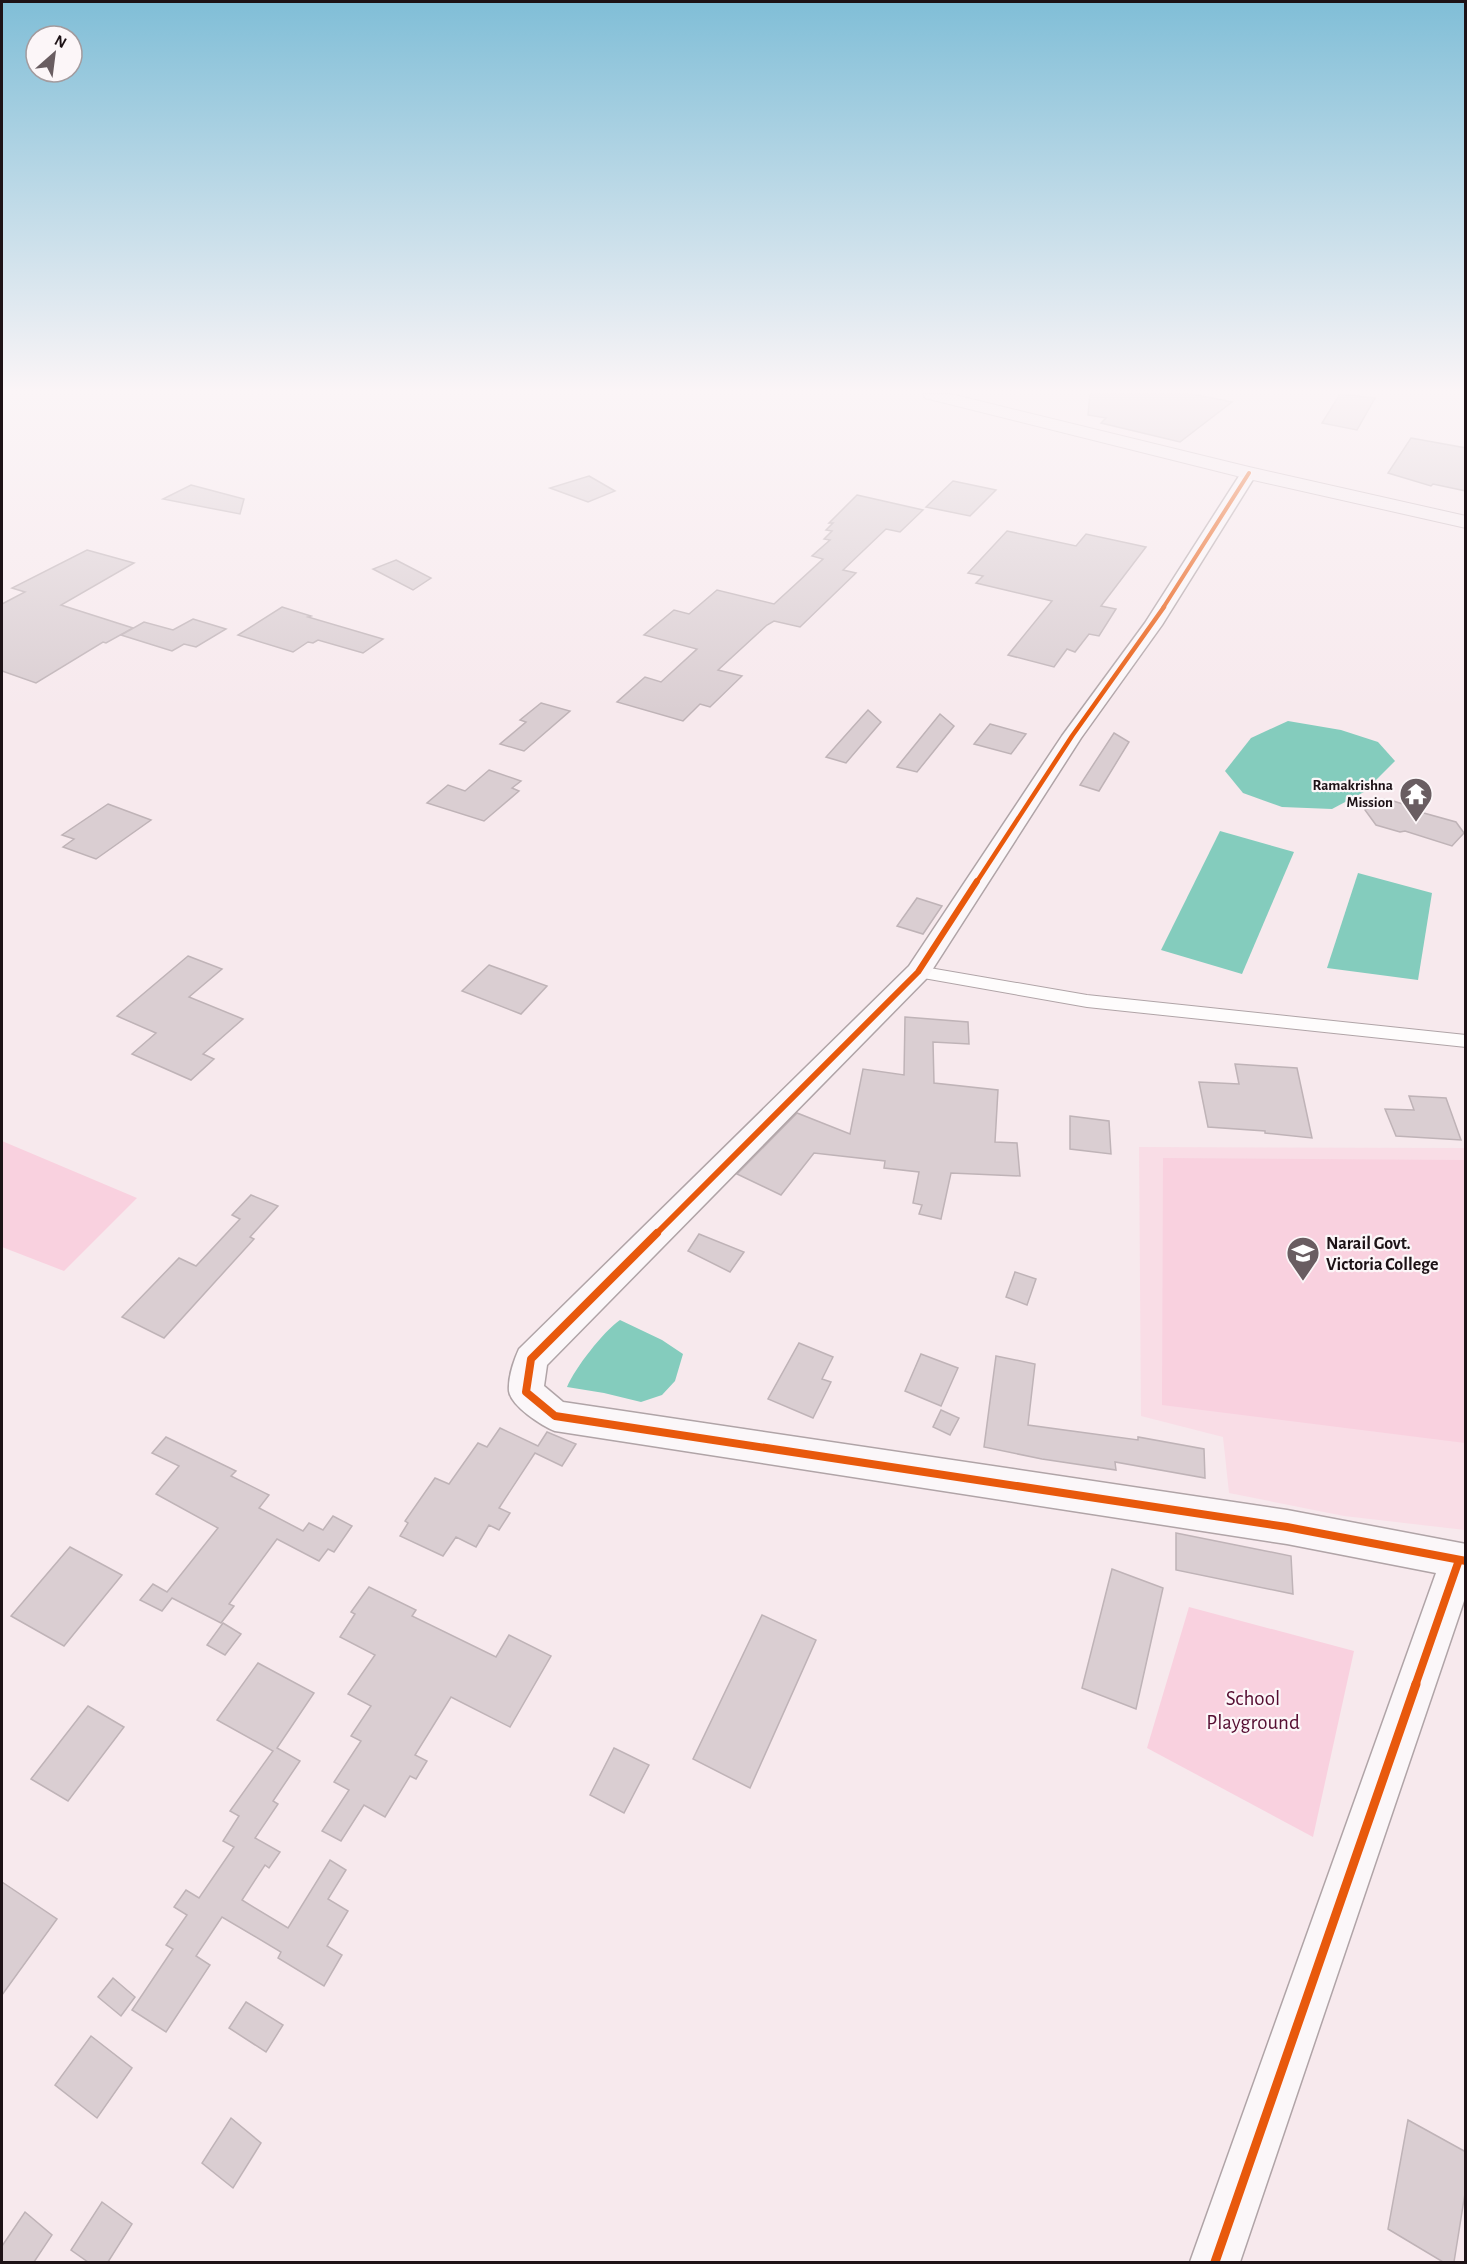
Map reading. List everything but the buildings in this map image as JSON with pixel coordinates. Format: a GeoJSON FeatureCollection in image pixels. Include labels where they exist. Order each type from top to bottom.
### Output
{"type":"FeatureCollection","features":[{"type":"Feature","properties":{"kind":"highway"},"geometry":{"type":"LineString","coordinates":[[1367,500],[1466,522]]}},
{"type":"Feature","properties":{"kind":"street"},"geometry":{"type":"LineString","coordinates":[[1215,2262],[1462,1560],[1287,1527],[555,1416],[526,1392],[531,1359],[918,972],[1072,736],[1153,625],[1232,500]]}},
{"type":"Feature","properties":{"kind":"street"},"geometry":{"type":"LineString","coordinates":[[918,972],[1087,1001],[1466,1041]]}},
{"type":"Feature","properties":{"kind":"shaded area"},"geometry":{"type":"Polygon","coordinates":[[[1288,721],[1341,730],[1378,742],[1395,761],[1364,792],[1332,809],[1282,807],[1243,793],[1225,771],[1251,738],[1288,721]]]}},
{"type":"Feature","properties":{"kind":"shaded area"},"geometry":{"type":"Polygon","coordinates":[[[1220,831],[1294,852],[1242,974],[1161,950],[1220,831]]]}},
{"type":"Feature","properties":{"kind":"shaded area"},"geometry":{"type":"Polygon","coordinates":[[[1358,873],[1432,893],[1418,980],[1327,968],[1358,873]]]}},
{"type":"Feature","properties":{"kind":"shaded area","name":"Narail Govt. Victoria College"},"geometry":{"type":"Polygon","coordinates":[[[1139,1147],[1465,1148],[1465,1530],[1344,1516],[1229,1493],[1223,1437],[1141,1416],[1139,1147]]]}},
{"type":"Feature","properties":{"kind":"shaded area"},"geometry":{"type":"Polygon","coordinates":[[[620,1320],[662,1340],[683,1354],[675,1381],[662,1395],[641,1402],[567,1387],[590,1351],[620,1320]]]}},
{"type":"Feature","properties":{"kind":"green space"},"geometry":{"type":"Polygon","coordinates":[[[2,1141],[137,1198],[64,1271],[2,1247],[2,1141]]]}},
{"type":"Feature","properties":{"kind":"green space","name":"Narail Govt. Victoria College"},"geometry":{"type":"Polygon","coordinates":[[[1163,1158],[1465,1160],[1465,1443],[1162,1405],[1163,1158]]]}},
{"type":"Feature","properties":{"kind":"green space","name":"School Playground"},"geometry":{"type":"Polygon","coordinates":[[[1189,1607],[1354,1651],[1313,1837],[1147,1748],[1189,1607]]]}},
{"type":"Feature","properties":{"kind":"cycle path"},"geometry":{"type":"LineString","coordinates":[[1232,500],[1153,625],[1072,736],[918,972],[531,1359],[526,1392],[555,1416],[1287,1527],[1466,1561]]}},
{"type":"Feature","properties":{"kind":"cycle path"},"geometry":{"type":"LineString","coordinates":[[1215,2262],[1459,1560]]}},
{"type":"Feature","properties":{"kind":"place","name":"Ramakrishna Mission"},"geometry":{"type":"Point","coordinates":[1416,823]}},
{"type":"Feature","properties":{"kind":"place","name":"Narail Govt. Victoria College"},"geometry":{"type":"Point","coordinates":[1303,1282]}}]}
